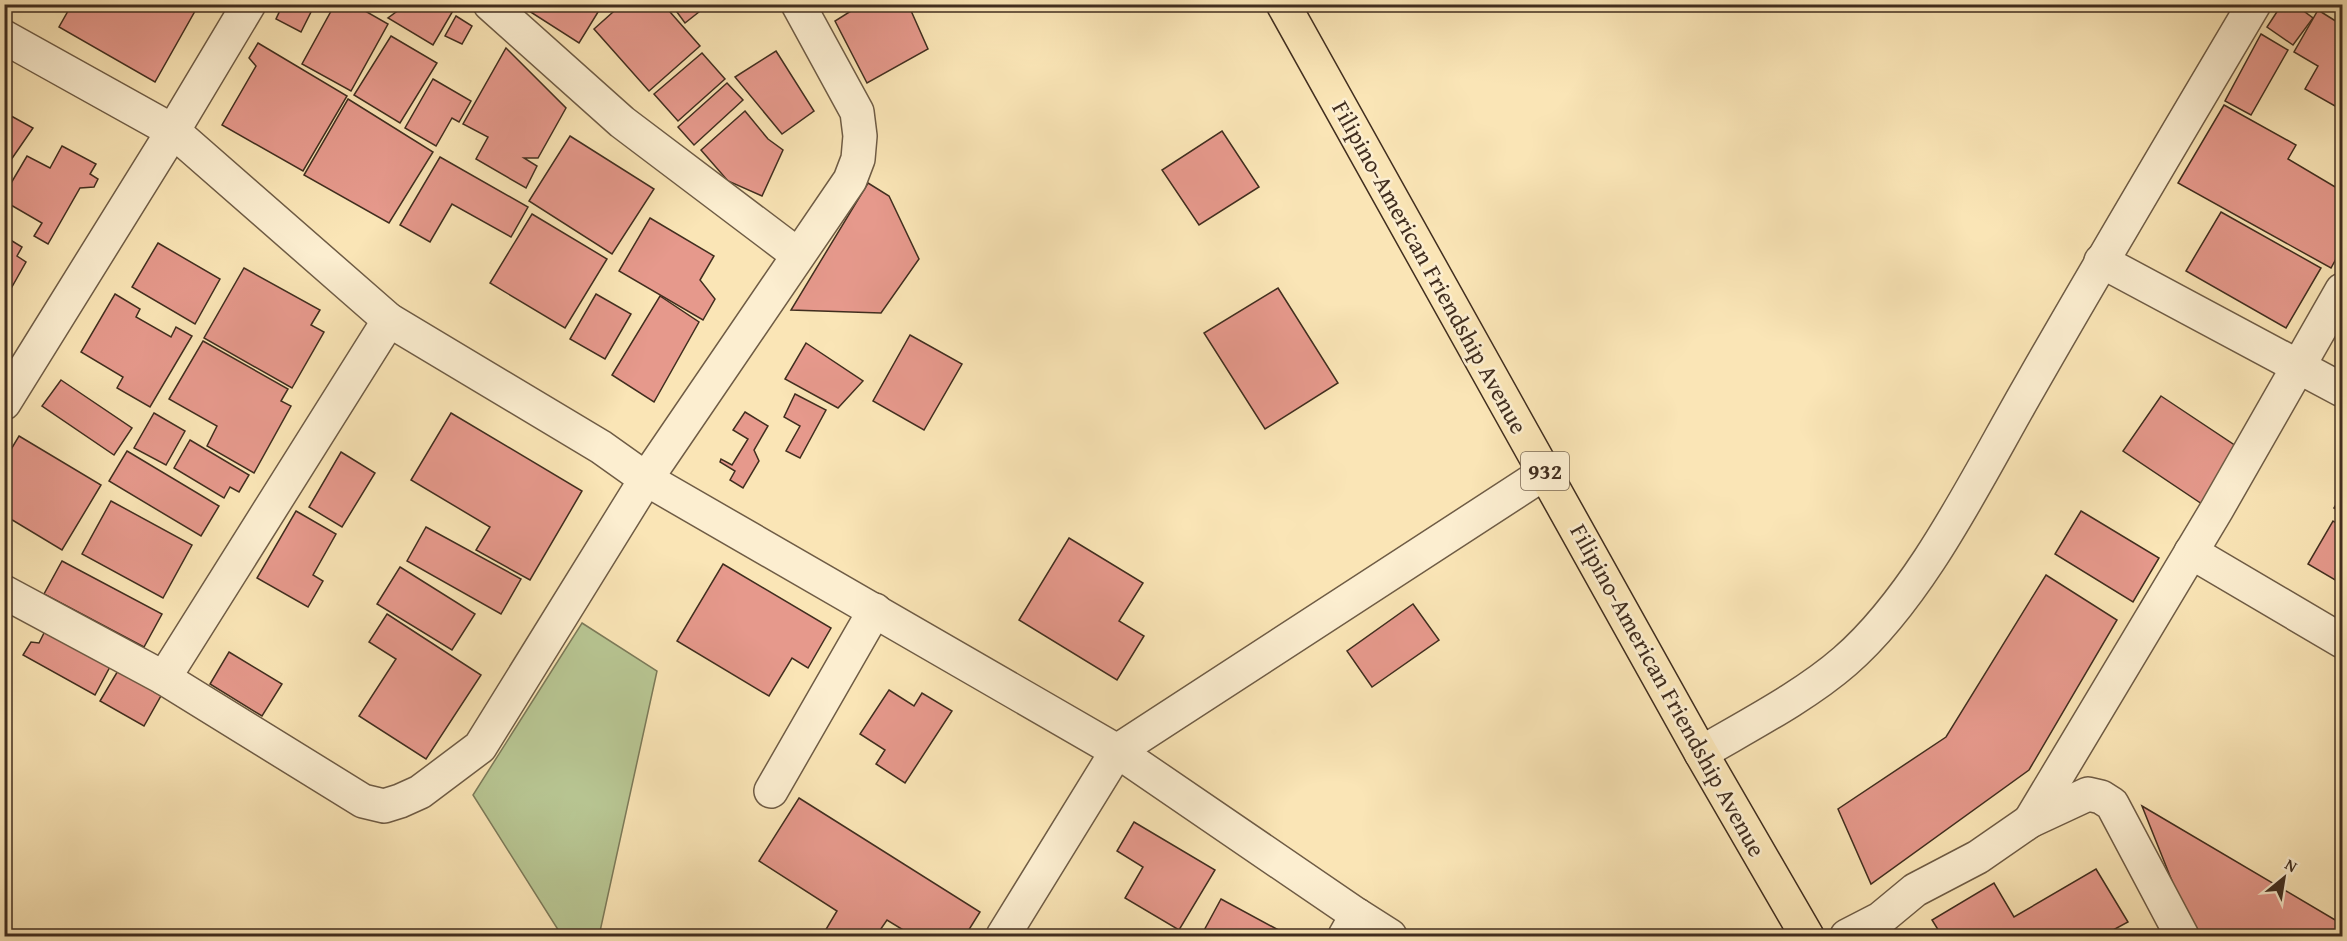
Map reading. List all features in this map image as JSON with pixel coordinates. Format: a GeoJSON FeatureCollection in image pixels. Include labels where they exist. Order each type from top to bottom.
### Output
{"type":"FeatureCollection","features":[{"type":"Feature","properties":{"kind":"main road","name":"Filipino-American Friendship Avenue"},"geometry":{"type":"LineString","coordinates":[[1282,4],[1546,472],[1701,753],[1807,936]]}},
{"type":"Feature","properties":{"kind":"street"},"geometry":{"type":"LineString","coordinates":[[4,403],[249,4]]}},
{"type":"Feature","properties":{"kind":"street"},"geometry":{"type":"LineString","coordinates":[[490,4],[622,122],[798,255]]}},
{"type":"Feature","properties":{"kind":"street"},"geometry":{"type":"LineString","coordinates":[[4,592],[164,678],[363,801],[384,806],[420,792],[480,747],[646,479],[850,180],[858,159],[860,136],[857,112],[798,4]]}},
{"type":"Feature","properties":{"kind":"street"},"geometry":{"type":"LineString","coordinates":[[1701,753],[1788,701],[1845,661],[1890,615],[1938,545],[2101,261],[2254,4]]}},
{"type":"Feature","properties":{"kind":"street"},"geometry":{"type":"LineString","coordinates":[[4,37],[173,131],[389,320],[601,447],[646,479],[1117,751],[1351,926],[1390,936]]}},
{"type":"Feature","properties":{"kind":"street"},"geometry":{"type":"LineString","coordinates":[[2101,261],[2343,390]]}},
{"type":"Feature","properties":{"kind":"street"},"geometry":{"type":"LineString","coordinates":[[2030,821],[2191,552],[2343,290]]}},
{"type":"Feature","properties":{"kind":"street"},"geometry":{"type":"LineString","coordinates":[[164,678],[389,320]]}},
{"type":"Feature","properties":{"kind":"street"},"geometry":{"type":"LineString","coordinates":[[1003,936],[1117,751],[1546,472]]}},
{"type":"Feature","properties":{"kind":"street"},"geometry":{"type":"LineString","coordinates":[[2191,552],[2343,641]]}},
{"type":"Feature","properties":{"kind":"street"},"geometry":{"type":"LineString","coordinates":[[771,791],[875,610]]}},
{"type":"Feature","properties":{"kind":"street"},"geometry":{"type":"LineString","coordinates":[[1847,936],[1880,919],[1915,890],[1978,857],[2030,821],[2088,794],[2101,797],[2112,804],[2182,936]]}},
{"type":"Feature","properties":{"kind":"green space"},"geometry":{"type":"Polygon","coordinates":[[[582,623],[657,671],[599,936],[562,936],[473,795],[582,623]]]}},
{"type":"Feature","properties":{"kind":"building"},"geometry":{"type":"Polygon","coordinates":[[[72,4],[199,4],[155,82],[59,27],[72,4]]]}},
{"type":"Feature","properties":{"kind":"building"},"geometry":{"type":"Polygon","coordinates":[[[283,4],[301,4],[312,10],[301,32],[276,19],[283,4]]]}},
{"type":"Feature","properties":{"kind":"building"},"geometry":{"type":"Polygon","coordinates":[[[335,4],[353,4],[388,24],[351,91],[302,64],[335,4]]]}},
{"type":"Feature","properties":{"kind":"building"},"geometry":{"type":"Polygon","coordinates":[[[378,4],[397,4],[389,11],[378,4]]]}},
{"type":"Feature","properties":{"kind":"building"},"geometry":{"type":"Polygon","coordinates":[[[407,4],[415,9],[418,4],[451,4],[454,9],[433,45],[388,18],[407,4]]]}},
{"type":"Feature","properties":{"kind":"building"},"geometry":{"type":"Polygon","coordinates":[[[533,4],[603,4],[579,43],[529,11],[533,4]]]}},
{"type":"Feature","properties":{"kind":"building"},"geometry":{"type":"Polygon","coordinates":[[[622,4],[663,4],[700,46],[649,91],[594,29],[622,4]]]}},
{"type":"Feature","properties":{"kind":"building"},"geometry":{"type":"Polygon","coordinates":[[[671,4],[709,4],[685,23],[671,4]]]}},
{"type":"Feature","properties":{"kind":"building"},"geometry":{"type":"Polygon","coordinates":[[[862,4],[908,4],[928,49],[867,83],[835,21],[862,4]]]}},
{"type":"Feature","properties":{"kind":"building"},"geometry":{"type":"Polygon","coordinates":[[[2282,4],[2294,4],[2313,18],[2293,45],[2267,27],[2282,4]]]}},
{"type":"Feature","properties":{"kind":"building"},"geometry":{"type":"Polygon","coordinates":[[[2318,10],[2342,25],[2342,110],[2305,89],[2318,66],[2294,52],[2318,10]]]}},
{"type":"Feature","properties":{"kind":"building"},"geometry":{"type":"Polygon","coordinates":[[[456,16],[472,26],[462,44],[445,36],[456,16]]]}},
{"type":"Feature","properties":{"kind":"building"},"geometry":{"type":"Polygon","coordinates":[[[2261,34],[2288,50],[2251,115],[2225,101],[2261,34]]]}},
{"type":"Feature","properties":{"kind":"building"},"geometry":{"type":"Polygon","coordinates":[[[391,36],[437,63],[400,123],[354,95],[391,36]]]}},
{"type":"Feature","properties":{"kind":"building"},"geometry":{"type":"Polygon","coordinates":[[[258,43],[347,96],[303,171],[222,125],[256,66],[249,58],[258,43]]]}},
{"type":"Feature","properties":{"kind":"building"},"geometry":{"type":"Polygon","coordinates":[[[506,48],[566,108],[538,158],[524,158],[537,166],[526,188],[476,159],[488,137],[463,124],[506,48]]]}},
{"type":"Feature","properties":{"kind":"building"},"geometry":{"type":"Polygon","coordinates":[[[776,51],[814,111],[782,134],[735,77],[776,51]]]}},
{"type":"Feature","properties":{"kind":"building"},"geometry":{"type":"Polygon","coordinates":[[[702,53],[725,79],[678,121],[654,94],[702,53]]]}},
{"type":"Feature","properties":{"kind":"building"},"geometry":{"type":"Polygon","coordinates":[[[433,79],[471,101],[459,122],[452,118],[436,146],[405,128],[433,79]]]}},
{"type":"Feature","properties":{"kind":"building"},"geometry":{"type":"Polygon","coordinates":[[[727,83],[743,100],[694,145],[678,127],[727,83]]]}},
{"type":"Feature","properties":{"kind":"building"},"geometry":{"type":"Polygon","coordinates":[[[348,99],[433,152],[389,223],[304,175],[348,99]]]}},
{"type":"Feature","properties":{"kind":"building"},"geometry":{"type":"Polygon","coordinates":[[[2224,105],[2296,145],[2288,159],[2342,191],[2342,248],[2331,268],[2178,183],[2224,105]]]}},
{"type":"Feature","properties":{"kind":"building"},"geometry":{"type":"Polygon","coordinates":[[[745,111],[768,139],[783,150],[762,196],[728,181],[701,150],[745,111]]]}},
{"type":"Feature","properties":{"kind":"building"},"geometry":{"type":"Polygon","coordinates":[[[4,112],[33,128],[4,170],[4,112]]]}},
{"type":"Feature","properties":{"kind":"building"},"geometry":{"type":"Polygon","coordinates":[[[1222,131],[1259,187],[1199,225],[1162,170],[1222,131]]]}},
{"type":"Feature","properties":{"kind":"building"},"geometry":{"type":"Polygon","coordinates":[[[570,136],[654,189],[612,254],[529,201],[570,136]]]}},
{"type":"Feature","properties":{"kind":"building"},"geometry":{"type":"Polygon","coordinates":[[[62,146],[96,164],[90,174],[98,179],[94,187],[80,188],[48,244],[34,236],[42,223],[4,201],[4,195],[27,156],[50,168],[62,146]]]}},
{"type":"Feature","properties":{"kind":"building"},"geometry":{"type":"Polygon","coordinates":[[[440,157],[528,207],[511,237],[452,204],[430,242],[400,225],[440,157]]]}},
{"type":"Feature","properties":{"kind":"building"},"geometry":{"type":"Polygon","coordinates":[[[868,183],[889,196],[919,259],[881,313],[791,310],[868,183]]]}},
{"type":"Feature","properties":{"kind":"building"},"geometry":{"type":"Polygon","coordinates":[[[2221,212],[2321,268],[2286,328],[2186,271],[2221,212]]]}},
{"type":"Feature","properties":{"kind":"building"},"geometry":{"type":"Polygon","coordinates":[[[532,214],[607,259],[565,328],[490,283],[532,214]]]}},
{"type":"Feature","properties":{"kind":"building"},"geometry":{"type":"Polygon","coordinates":[[[650,218],[714,256],[700,280],[715,299],[703,320],[619,271],[650,218]]]}},
{"type":"Feature","properties":{"kind":"building"},"geometry":{"type":"Polygon","coordinates":[[[4,236],[22,247],[17,256],[26,262],[4,301],[4,236]]]}},
{"type":"Feature","properties":{"kind":"building"},"geometry":{"type":"Polygon","coordinates":[[[158,243],[220,279],[195,324],[132,287],[158,243]]]}},
{"type":"Feature","properties":{"kind":"building"},"geometry":{"type":"Polygon","coordinates":[[[244,268],[320,310],[311,325],[324,332],[292,388],[204,338],[244,268]]]}},
{"type":"Feature","properties":{"kind":"building"},"geometry":{"type":"Polygon","coordinates":[[[1278,288],[1338,383],[1265,429],[1204,333],[1278,288]]]}},
{"type":"Feature","properties":{"kind":"building"},"geometry":{"type":"Polygon","coordinates":[[[115,294],[140,309],[136,317],[171,337],[176,327],[192,336],[150,407],[117,388],[123,377],[81,352],[115,294]]]}},
{"type":"Feature","properties":{"kind":"building"},"geometry":{"type":"Polygon","coordinates":[[[596,294],[631,314],[605,359],[570,339],[596,294]]]}},
{"type":"Feature","properties":{"kind":"building"},"geometry":{"type":"Polygon","coordinates":[[[660,296],[699,322],[654,402],[612,375],[660,296]]]}},
{"type":"Feature","properties":{"kind":"building"},"geometry":{"type":"Polygon","coordinates":[[[910,335],[962,364],[924,430],[873,401],[910,335]]]}},
{"type":"Feature","properties":{"kind":"building"},"geometry":{"type":"Polygon","coordinates":[[[203,341],[288,389],[281,401],[291,406],[254,473],[207,446],[217,426],[169,399],[203,341]]]}},
{"type":"Feature","properties":{"kind":"building"},"geometry":{"type":"Polygon","coordinates":[[[806,343],[863,381],[838,408],[785,379],[806,343]]]}},
{"type":"Feature","properties":{"kind":"building"},"geometry":{"type":"Polygon","coordinates":[[[61,380],[132,428],[114,455],[42,406],[61,380]]]}},
{"type":"Feature","properties":{"kind":"building"},"geometry":{"type":"Polygon","coordinates":[[[795,394],[826,410],[800,458],[786,451],[800,426],[784,417],[795,394]]]}},
{"type":"Feature","properties":{"kind":"building"},"geometry":{"type":"Polygon","coordinates":[[[2161,396],[2239,448],[2202,504],[2123,451],[2161,396]]]}},
{"type":"Feature","properties":{"kind":"building"},"geometry":{"type":"Polygon","coordinates":[[[745,412],[768,426],[754,450],[759,461],[743,488],[730,480],[735,471],[720,462],[721,459],[732,465],[748,439],[733,430],[745,412]]]}},
{"type":"Feature","properties":{"kind":"building"},"geometry":{"type":"Polygon","coordinates":[[[154,413],[185,431],[166,465],[134,448],[154,413]]]}},
{"type":"Feature","properties":{"kind":"building"},"geometry":{"type":"Polygon","coordinates":[[[451,413],[582,491],[530,580],[476,550],[490,527],[411,480],[451,413]]]}},
{"type":"Feature","properties":{"kind":"building"},"geometry":{"type":"Polygon","coordinates":[[[19,436],[101,485],[62,550],[4,515],[4,461],[19,436]]]}},
{"type":"Feature","properties":{"kind":"building"},"geometry":{"type":"Polygon","coordinates":[[[190,440],[249,475],[239,492],[230,487],[224,498],[174,468],[190,440]]]}},
{"type":"Feature","properties":{"kind":"building"},"geometry":{"type":"Polygon","coordinates":[[[127,451],[219,506],[201,536],[109,481],[127,451]]]}},
{"type":"Feature","properties":{"kind":"building"},"geometry":{"type":"Polygon","coordinates":[[[341,452],[375,473],[342,527],[309,507],[341,452]]]}},
{"type":"Feature","properties":{"kind":"building"},"geometry":{"type":"Polygon","coordinates":[[[2342,494],[2342,513],[2334,508],[2342,494]]]}},
{"type":"Feature","properties":{"kind":"building"},"geometry":{"type":"Polygon","coordinates":[[[111,501],[192,545],[163,598],[82,554],[111,501]]]}},
{"type":"Feature","properties":{"kind":"building"},"geometry":{"type":"Polygon","coordinates":[[[296,511],[336,534],[313,575],[323,581],[308,607],[257,578],[296,511]]]}},
{"type":"Feature","properties":{"kind":"building"},"geometry":{"type":"Polygon","coordinates":[[[2081,511],[2159,558],[2133,602],[2055,554],[2081,511]]]}},
{"type":"Feature","properties":{"kind":"building"},"geometry":{"type":"Polygon","coordinates":[[[2333,521],[2342,527],[2342,584],[2308,564],[2333,521]]]}},
{"type":"Feature","properties":{"kind":"building"},"geometry":{"type":"Polygon","coordinates":[[[426,527],[521,579],[501,614],[407,561],[426,527]]]}},
{"type":"Feature","properties":{"kind":"building"},"geometry":{"type":"Polygon","coordinates":[[[1069,538],[1143,583],[1119,621],[1144,636],[1117,680],[1019,620],[1069,538]]]}},
{"type":"Feature","properties":{"kind":"building"},"geometry":{"type":"Polygon","coordinates":[[[62,561],[162,614],[144,647],[44,594],[62,561]]]}},
{"type":"Feature","properties":{"kind":"building"},"geometry":{"type":"Polygon","coordinates":[[[723,564],[831,628],[808,668],[792,658],[769,696],[677,641],[723,564]]]}},
{"type":"Feature","properties":{"kind":"building"},"geometry":{"type":"Polygon","coordinates":[[[400,567],[475,614],[452,650],[377,604],[400,567]]]}},
{"type":"Feature","properties":{"kind":"building"},"geometry":{"type":"Polygon","coordinates":[[[2046,575],[2117,620],[2029,770],[1871,884],[1838,809],[1946,737],[2046,575]]]}},
{"type":"Feature","properties":{"kind":"building"},"geometry":{"type":"Polygon","coordinates":[[[1413,604],[1439,640],[1372,687],[1347,651],[1413,604]]]}},
{"type":"Feature","properties":{"kind":"building"},"geometry":{"type":"Polygon","coordinates":[[[387,614],[481,675],[426,759],[359,716],[396,659],[369,642],[387,614]]]}},
{"type":"Feature","properties":{"kind":"building"},"geometry":{"type":"Polygon","coordinates":[[[47,627],[112,663],[95,695],[23,655],[31,642],[39,643],[47,627]]]}},
{"type":"Feature","properties":{"kind":"building"},"geometry":{"type":"Polygon","coordinates":[[[229,652],[282,684],[262,716],[210,684],[229,652]]]}},
{"type":"Feature","properties":{"kind":"building"},"geometry":{"type":"Polygon","coordinates":[[[119,669],[162,694],[144,726],[100,701],[119,669]]]}},
{"type":"Feature","properties":{"kind":"building"},"geometry":{"type":"Polygon","coordinates":[[[889,690],[914,706],[922,693],[952,711],[905,783],[876,764],[885,750],[860,734],[889,690]]]}},
{"type":"Feature","properties":{"kind":"building"},"geometry":{"type":"Polygon","coordinates":[[[799,798],[980,912],[965,936],[913,936],[887,920],[876,936],[833,936],[825,931],[837,911],[759,861],[799,798]]]}},
{"type":"Feature","properties":{"kind":"building"},"geometry":{"type":"Polygon","coordinates":[[[2142,806],[2342,924],[2342,936],[2194,936],[2142,806]]]}},
{"type":"Feature","properties":{"kind":"building"},"geometry":{"type":"Polygon","coordinates":[[[1134,822],[1215,870],[1179,930],[1125,898],[1143,867],[1117,851],[1134,822]]]}},
{"type":"Feature","properties":{"kind":"building"},"geometry":{"type":"Polygon","coordinates":[[[2096,869],[2128,922],[2102,936],[1942,936],[1932,920],[1994,883],[2014,917],[2096,869]]]}},
{"type":"Feature","properties":{"kind":"building"},"geometry":{"type":"Polygon","coordinates":[[[1221,899],[1284,933],[1281,936],[1201,936],[1221,899]]]}}]}
